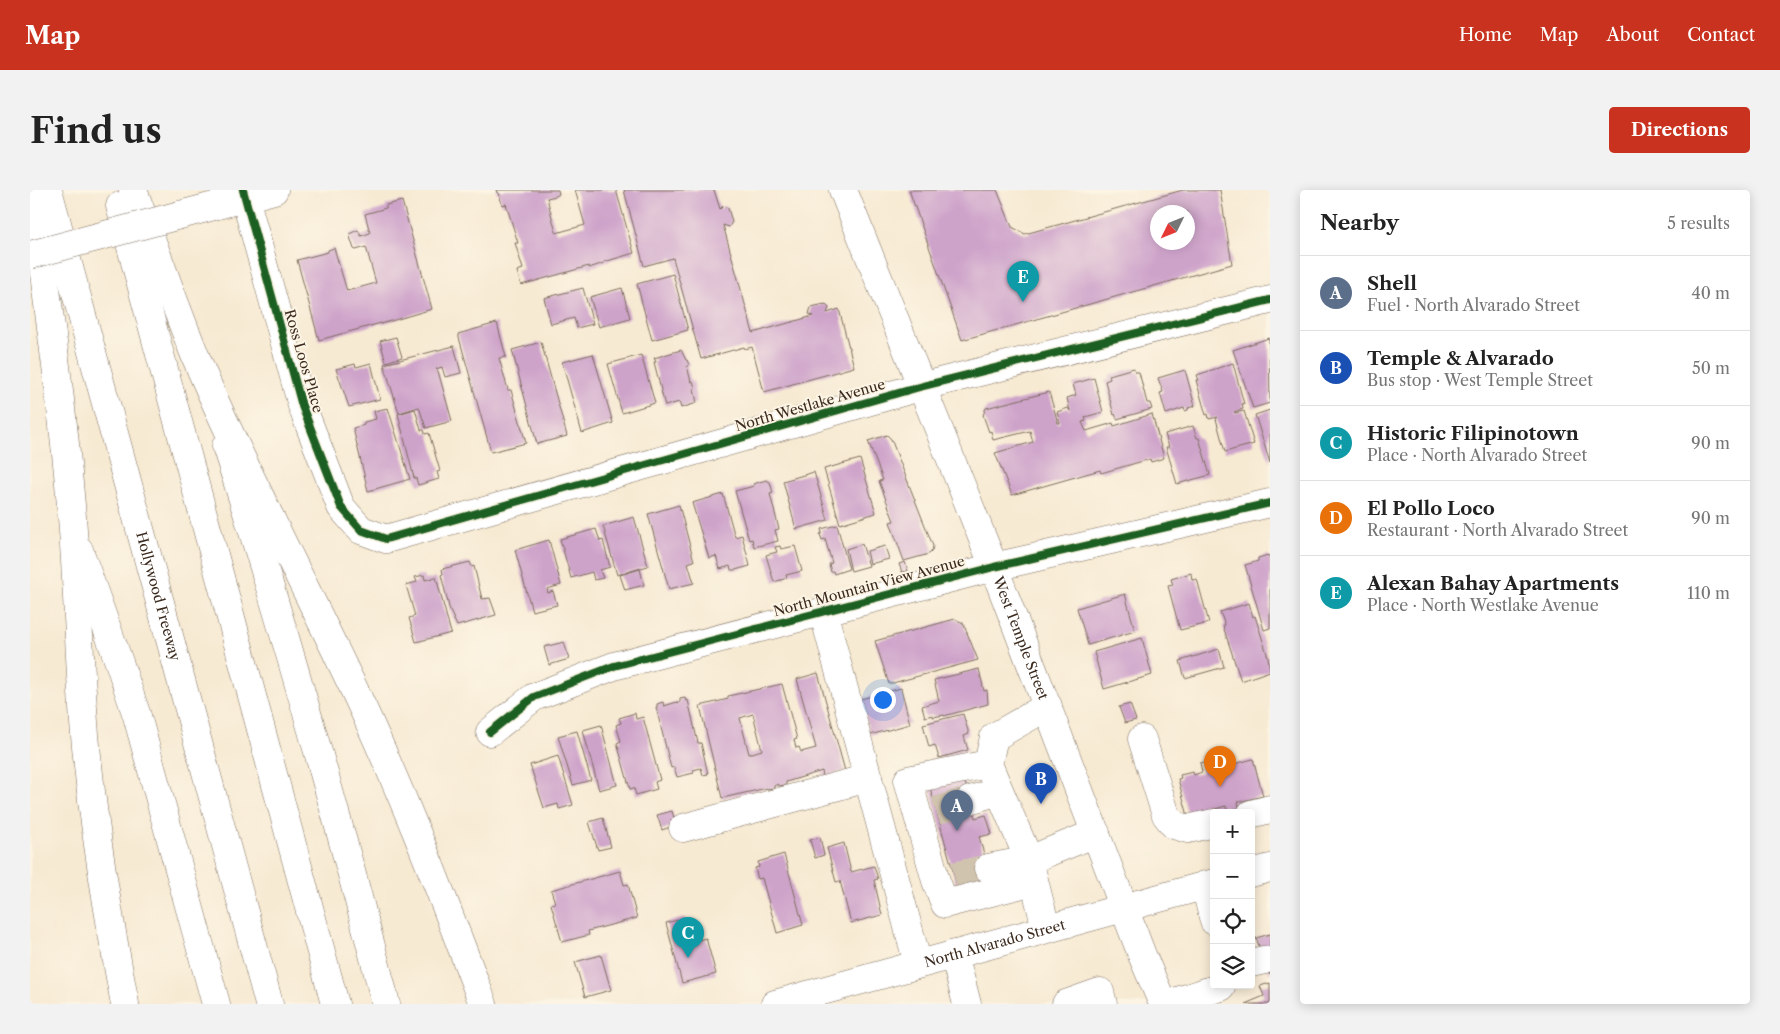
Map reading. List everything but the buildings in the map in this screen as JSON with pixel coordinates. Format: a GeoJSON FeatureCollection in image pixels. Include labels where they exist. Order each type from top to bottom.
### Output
{"type":"FeatureCollection","features":[{"type":"Feature","properties":{"kind":"main road"},"geometry":{"type":"LineString","coordinates":[[33,190],[56,365],[72,517],[85,735],[92,802],[102,875],[124,1004]]}},
{"type":"Feature","properties":{"kind":"main road","name":"Hollywood Freeway"},"geometry":{"type":"LineString","coordinates":[[48,190],[269,1004]]}},
{"type":"Feature","properties":{"kind":"main road"},"geometry":{"type":"LineString","coordinates":[[116,190],[335,1004]]}},
{"type":"Feature","properties":{"kind":"main road"},"geometry":{"type":"LineString","coordinates":[[133,190],[200,365],[240,457],[343,665],[384,756],[431,868],[483,1004]]}},
{"type":"Feature","properties":{"kind":"main road"},"geometry":{"type":"LineString","coordinates":[[30,255],[180,215],[244,194],[274,190]]}},
{"type":"Feature","properties":{"kind":"main road","name":"West Temple Street"},"geometry":{"type":"LineString","coordinates":[[843,190],[923,386],[1163,1004]]}},
{"type":"Feature","properties":{"kind":"main road","name":"Ross Loos Place"},"geometry":{"type":"LineString","coordinates":[[244,194],[302,406],[341,508],[361,530]]}},
{"type":"Feature","properties":{"kind":"main road","name":"North Westlake Avenue"},"geometry":{"type":"LineString","coordinates":[[361,530],[386,539],[923,386],[1270,300]]}},
{"type":"Feature","properties":{"kind":"main road"},"geometry":{"type":"LineString","coordinates":[[200,365],[282,625],[360,901],[386,1004]]}},
{"type":"Feature","properties":{"kind":"main road","name":"North Mountain View Avenue"},"geometry":{"type":"LineString","coordinates":[[490,732],[534,697],[614,666],[994,567],[1270,503]]}},
{"type":"Feature","properties":{"kind":"main road"},"geometry":{"type":"LineString","coordinates":[[72,517],[79,551],[139,725],[216,1004]]}},
{"type":"Feature","properties":{"kind":"main road"},"geometry":{"type":"LineString","coordinates":[[823,612],[918,964]]}},
{"type":"Feature","properties":{"kind":"main road"},"geometry":{"type":"LineString","coordinates":[[1046,928],[1031,870],[988,764],[994,737],[1048,706]]}},
{"type":"Feature","properties":{"kind":"main road"},"geometry":{"type":"LineString","coordinates":[[1142,739],[1166,815],[1174,825],[1188,829],[1210,824]]}},
{"type":"Feature","properties":{"kind":"main road"},"geometry":{"type":"LineString","coordinates":[[988,764],[908,780],[927,814],[945,878],[945,904],[1031,870],[1096,833]]}},
{"type":"Feature","properties":{"kind":"main road"},"geometry":{"type":"LineString","coordinates":[[683,828],[868,778]]}},
{"type":"Feature","properties":{"kind":"main road"},"geometry":{"type":"LineString","coordinates":[[970,800],[999,791]]}},
{"type":"Feature","properties":{"kind":"main road"},"geometry":{"type":"LineString","coordinates":[[1255,813],[1270,810]]}},
{"type":"Feature","properties":{"kind":"main road"},"geometry":{"type":"LineString","coordinates":[[988,868],[1031,870]]}},
{"type":"Feature","properties":{"kind":"main road"},"geometry":{"type":"LineString","coordinates":[[1255,872],[1270,868]]}},
{"type":"Feature","properties":{"kind":"main road"},"geometry":{"type":"LineString","coordinates":[[899,891],[945,878]]}},
{"type":"Feature","properties":{"kind":"main road","name":"North Alvarado Street"},"geometry":{"type":"LineString","coordinates":[[775,1004],[1210,884]]}},
{"type":"Feature","properties":{"kind":"main road"},"geometry":{"type":"LineString","coordinates":[[954,954],[968,1004]]}},
{"type":"Feature","properties":{"kind":"main road"},"geometry":{"type":"LineString","coordinates":[[1066,1004],[1100,992],[1103,1004]]}},
{"type":"Feature","properties":{"kind":"main road"},"geometry":{"type":"LineString","coordinates":[[1168,1004],[1223,992]]}},
{"type":"Feature","properties":{"kind":"tunnel"},"geometry":{"type":"LineString","coordinates":[[936,811],[970,800]]}},
{"type":"Feature","properties":{"kind":"tunnel"},"geometry":{"type":"LineString","coordinates":[[954,876],[988,868]]}},
{"type":"Feature","properties":{"kind":"cycle path"},"geometry":{"type":"LineString","coordinates":[[243,190],[302,406],[341,507],[361,530],[386,539],[923,386],[1270,300]]}},
{"type":"Feature","properties":{"kind":"cycle path"},"geometry":{"type":"LineString","coordinates":[[490,732],[534,697],[614,666],[994,567],[1270,503]]}},
{"type":"Feature","properties":{"kind":"place","name":"Alexan Bahay Apartments"},"geometry":{"type":"Point","coordinates":[1023,302]}},
{"type":"Feature","properties":{"kind":"place","name":"El Pollo Loco"},"geometry":{"type":"Point","coordinates":[1220,787]}},
{"type":"Feature","properties":{"kind":"place","name":"Temple & Alvarado"},"geometry":{"type":"Point","coordinates":[1041,804]}},
{"type":"Feature","properties":{"kind":"place","name":"Shell"},"geometry":{"type":"Point","coordinates":[957,831]}},
{"type":"Feature","properties":{"kind":"place","name":"Historic Filipinotown"},"geometry":{"type":"Point","coordinates":[688,958]}}]}
